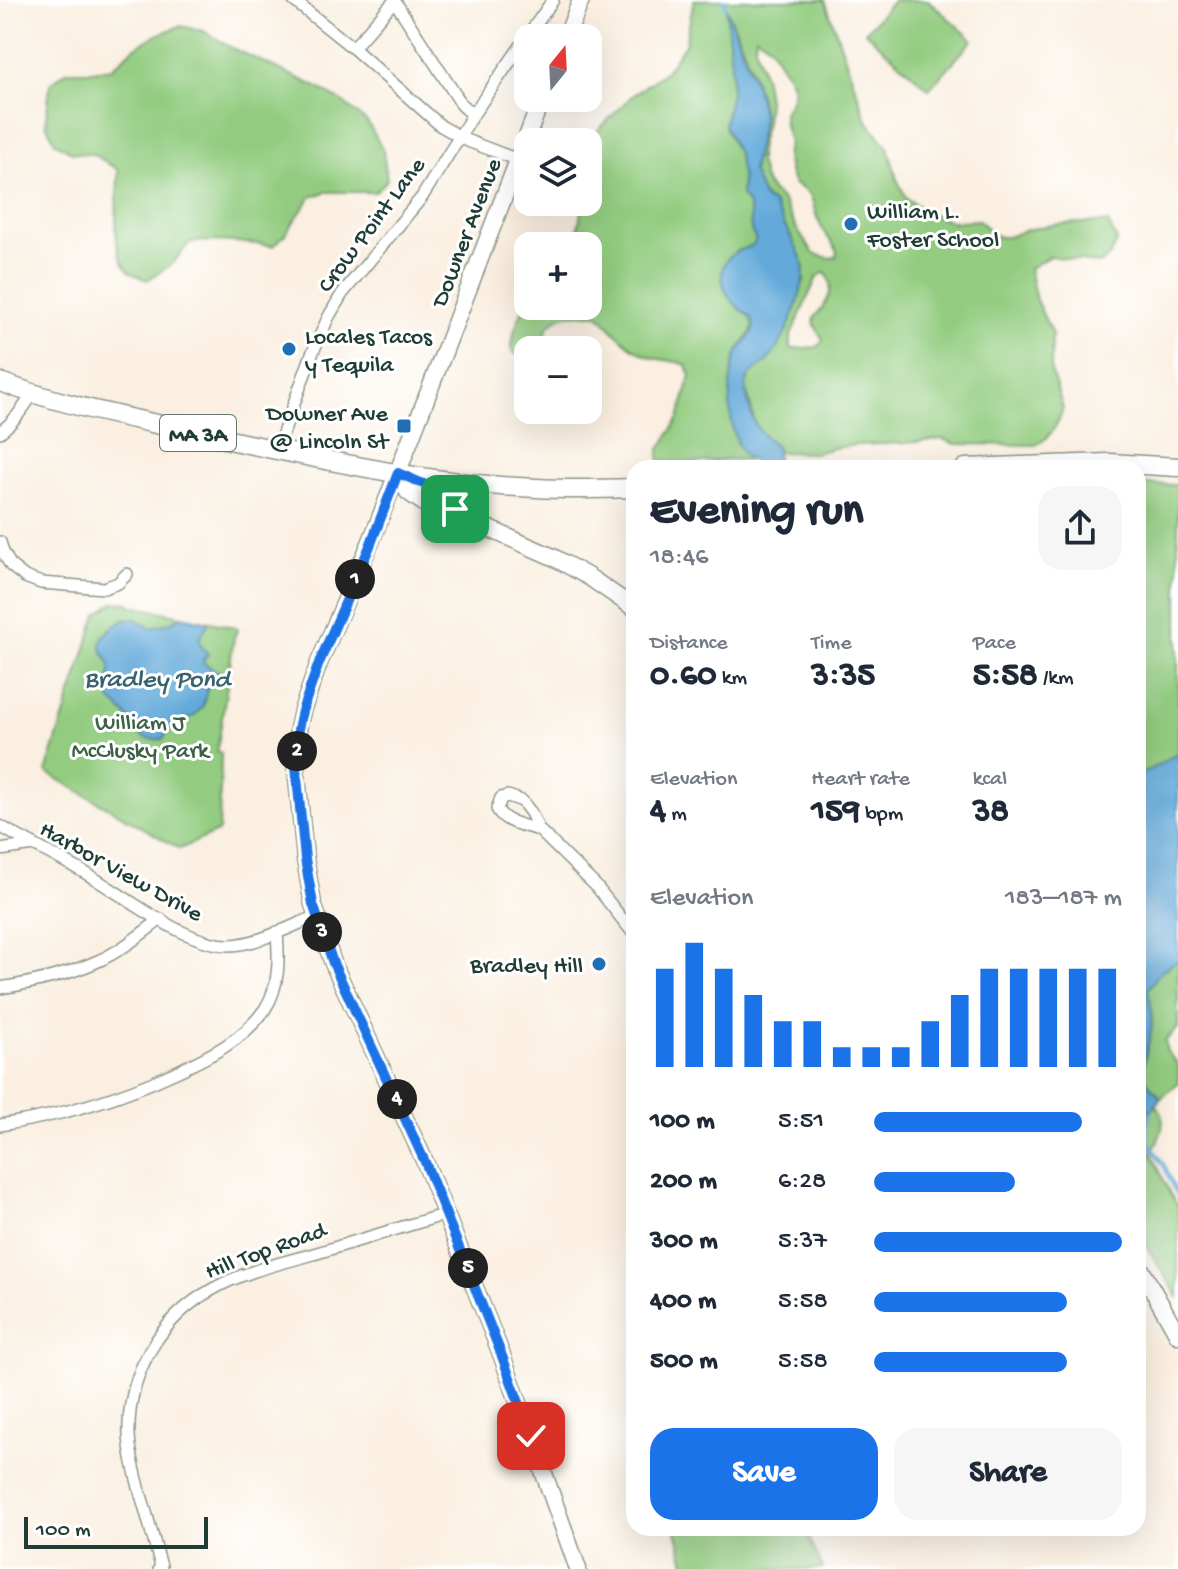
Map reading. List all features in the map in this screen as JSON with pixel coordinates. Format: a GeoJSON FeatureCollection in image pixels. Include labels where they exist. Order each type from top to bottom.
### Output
{"type":"FeatureCollection","features":[{"type":"Feature","properties":{"kind":"main road","name":"MA 3A"},"geometry":{"type":"LineString","coordinates":[[0,382],[91,410],[398,473],[534,488],[626,488]]}},
{"type":"Feature","properties":{"kind":"main road"},"geometry":{"type":"LineString","coordinates":[[1146,465],[1178,467]]}},
{"type":"Feature","properties":{"kind":"street"},"geometry":{"type":"LineString","coordinates":[[293,0],[450,133],[514,158]]}},
{"type":"Feature","properties":{"kind":"street"},"geometry":{"type":"LineString","coordinates":[[353,48],[394,0],[462,105],[473,115]]}},
{"type":"Feature","properties":{"kind":"street","name":"Crow Point Lane"},"geometry":{"type":"LineString","coordinates":[[277,450],[312,354],[333,307],[352,279],[408,215],[553,0]]}},
{"type":"Feature","properties":{"kind":"street"},"geometry":{"type":"LineString","coordinates":[[572,24],[581,0]]}},
{"type":"Feature","properties":{"kind":"street","name":"Downer Avenue"},"geometry":{"type":"LineString","coordinates":[[514,170],[370,546],[319,663],[298,729],[296,767],[305,859],[317,916],[333,963],[425,1162],[502,1356],[578,1569]]}},
{"type":"Feature","properties":{"kind":"street"},"geometry":{"type":"LineString","coordinates":[[0,432],[9,426],[33,393]]}},
{"type":"Feature","properties":{"kind":"street"},"geometry":{"type":"LineString","coordinates":[[398,473],[408,492],[428,506],[553,557],[626,602]]}},
{"type":"Feature","properties":{"kind":"street"},"geometry":{"type":"LineString","coordinates":[[0,542],[11,566],[25,577],[41,583],[104,588],[118,583],[127,574]]}},
{"type":"Feature","properties":{"kind":"street","name":"Harbor View Drive"},"geometry":{"type":"LineString","coordinates":[[0,826],[190,936],[214,944],[231,945],[256,940],[317,916]]}},
{"type":"Feature","properties":{"kind":"street"},"geometry":{"type":"LineString","coordinates":[[539,830],[596,886],[626,924]]}},
{"type":"Feature","properties":{"kind":"street"},"geometry":{"type":"LineString","coordinates":[[0,850],[34,845]]}},
{"type":"Feature","properties":{"kind":"street"},"geometry":{"type":"LineString","coordinates":[[0,988],[98,961],[124,947],[161,919]]}},
{"type":"Feature","properties":{"kind":"street"},"geometry":{"type":"LineString","coordinates":[[0,1125],[53,1116],[119,1096],[203,1060],[228,1045],[265,1010],[273,994],[279,956],[277,932]]}},
{"type":"Feature","properties":{"kind":"street","name":"Hill Top Road"},"geometry":{"type":"LineString","coordinates":[[163,1568],[131,1459],[129,1435],[134,1386],[156,1340],[193,1301],[215,1287],[252,1272],[446,1214]]}},
{"type":"Feature","properties":{"kind":"street"},"geometry":{"type":"LineString","coordinates":[[1146,1278],[1178,1335]]}},
{"type":"Feature","properties":{"kind":"green space"},"geometry":{"type":"Polygon","coordinates":[[[694,0],[825,0],[867,121],[888,147],[906,198],[928,213],[953,222],[978,220],[1001,237],[1057,224],[1108,223],[1117,240],[1110,256],[1099,264],[1050,256],[1029,269],[1036,300],[1052,334],[1051,371],[1063,408],[1049,435],[1035,445],[955,444],[943,439],[857,445],[816,453],[779,452],[759,431],[746,386],[749,375],[768,360],[804,281],[803,262],[773,203],[762,194],[754,177],[753,160],[762,124],[762,106],[749,63],[727,10],[732,75],[724,126],[738,155],[741,196],[749,207],[756,240],[754,245],[732,255],[738,307],[753,324],[733,366],[743,453],[749,460],[659,459],[659,451],[679,418],[691,375],[686,365],[637,351],[602,318],[602,232],[576,232],[580,216],[602,216],[600,128],[633,95],[666,71],[685,44],[694,0]],[[756,36],[755,46],[768,100],[759,161],[764,180],[782,200],[814,254],[836,257],[837,251],[821,226],[810,196],[794,184],[790,175],[786,156],[789,142],[783,113],[791,100],[792,89],[789,77],[771,48],[756,36]],[[825,272],[817,277],[791,335],[791,349],[817,347],[823,341],[814,320],[826,303],[830,285],[825,272]]]}},
{"type":"Feature","properties":{"kind":"green space"},"geometry":{"type":"Polygon","coordinates":[[[894,0],[928,0],[973,40],[929,89],[865,32],[894,0]]]}},
{"type":"Feature","properties":{"kind":"green space"},"geometry":{"type":"Polygon","coordinates":[[[180,26],[204,31],[341,101],[368,123],[383,150],[387,180],[375,192],[326,192],[311,197],[274,246],[190,242],[172,264],[147,280],[131,272],[123,262],[117,237],[118,170],[93,154],[73,153],[55,142],[46,124],[50,84],[67,71],[112,68],[134,48],[180,26]]]}},
{"type":"Feature","properties":{"kind":"green space"},"geometry":{"type":"Polygon","coordinates":[[[519,320],[556,320],[545,331],[549,336],[514,336],[514,352],[513,337],[519,320]]]}},
{"type":"Feature","properties":{"kind":"green space"},"geometry":{"type":"Polygon","coordinates":[[[1146,484],[1178,485],[1178,753],[1146,771],[1146,484]]]}},
{"type":"Feature","properties":{"kind":"green space","name":"William J McClusky Park"},"geometry":{"type":"Polygon","coordinates":[[[115,602],[238,628],[234,637],[217,752],[221,753],[219,831],[180,849],[46,772],[97,614],[115,602]]]}},
{"type":"Feature","properties":{"kind":"green space"},"geometry":{"type":"Polygon","coordinates":[[[1178,960],[1178,1028],[1165,1041],[1167,1052],[1178,1064],[1178,1083],[1159,1100],[1159,1095],[1146,1079],[1146,1052],[1152,1020],[1148,988],[1161,971],[1178,960]]]}},
{"type":"Feature","properties":{"kind":"green space"},"geometry":{"type":"Polygon","coordinates":[[[1146,1105],[1150,1112],[1156,1105],[1162,1116],[1162,1129],[1152,1154],[1178,1206],[1178,1297],[1146,1245],[1146,1105]]]}},
{"type":"Feature","properties":{"kind":"green space"},"geometry":{"type":"Polygon","coordinates":[[[677,1536],[809,1536],[823,1569],[687,1569],[677,1536]]]}},
{"type":"Feature","properties":{"kind":"water"},"geometry":{"type":"Polygon","coordinates":[[[726,7],[757,90],[763,118],[752,171],[764,199],[773,203],[803,264],[802,286],[788,328],[775,352],[750,375],[746,383],[752,416],[762,434],[776,446],[776,460],[747,458],[735,437],[730,407],[734,362],[754,326],[728,294],[722,272],[729,258],[753,245],[756,240],[749,207],[741,196],[738,155],[724,126],[732,75],[726,7]]]}},
{"type":"Feature","properties":{"kind":"water","name":"Bradley Pond"},"geometry":{"type":"Polygon","coordinates":[[[181,616],[209,622],[199,639],[208,654],[203,660],[223,675],[222,680],[207,689],[203,706],[194,716],[173,725],[163,739],[148,739],[110,700],[110,665],[101,648],[102,640],[119,623],[129,619],[151,628],[181,616]]]}},
{"type":"Feature","properties":{"kind":"water"},"geometry":{"type":"Polygon","coordinates":[[[1178,753],[1178,960],[1161,971],[1148,989],[1152,1020],[1146,1052],[1146,771],[1178,753]]]}},
{"type":"Feature","properties":{"kind":"water"},"geometry":{"type":"Polygon","coordinates":[[[1146,1079],[1159,1095],[1150,1113],[1146,1079]]]}},
{"type":"Feature","properties":{"kind":"waterway"},"geometry":{"type":"LineString","coordinates":[[724,0],[726,7]]}},
{"type":"Feature","properties":{"kind":"waterway"},"geometry":{"type":"LineString","coordinates":[[1150,1113],[1146,1126],[1147,1140],[1165,1167],[1178,1195]]}},
{"type":"Feature","properties":{"kind":"place","name":"William L. Foster School"},"geometry":{"type":"Point","coordinates":[851,224]}},
{"type":"Feature","properties":{"kind":"place","name":"Locales Tacos y Tequila"},"geometry":{"type":"Point","coordinates":[289,349]}},
{"type":"Feature","properties":{"kind":"place","name":"Downer Ave @ Lincoln St"},"geometry":{"type":"Point","coordinates":[404,426]}},
{"type":"Feature","properties":{"kind":"place","name":"Bradley Hill"},"geometry":{"type":"Point","coordinates":[599,964]}},
{"type":"Feature","properties":{"kind":"route"},"geometry":{"type":"LineString","coordinates":[[455,509],[435,489],[398,473],[302,711],[296,767],[299,805],[305,859],[321,931],[425,1162],[531,1436]]}}]}
